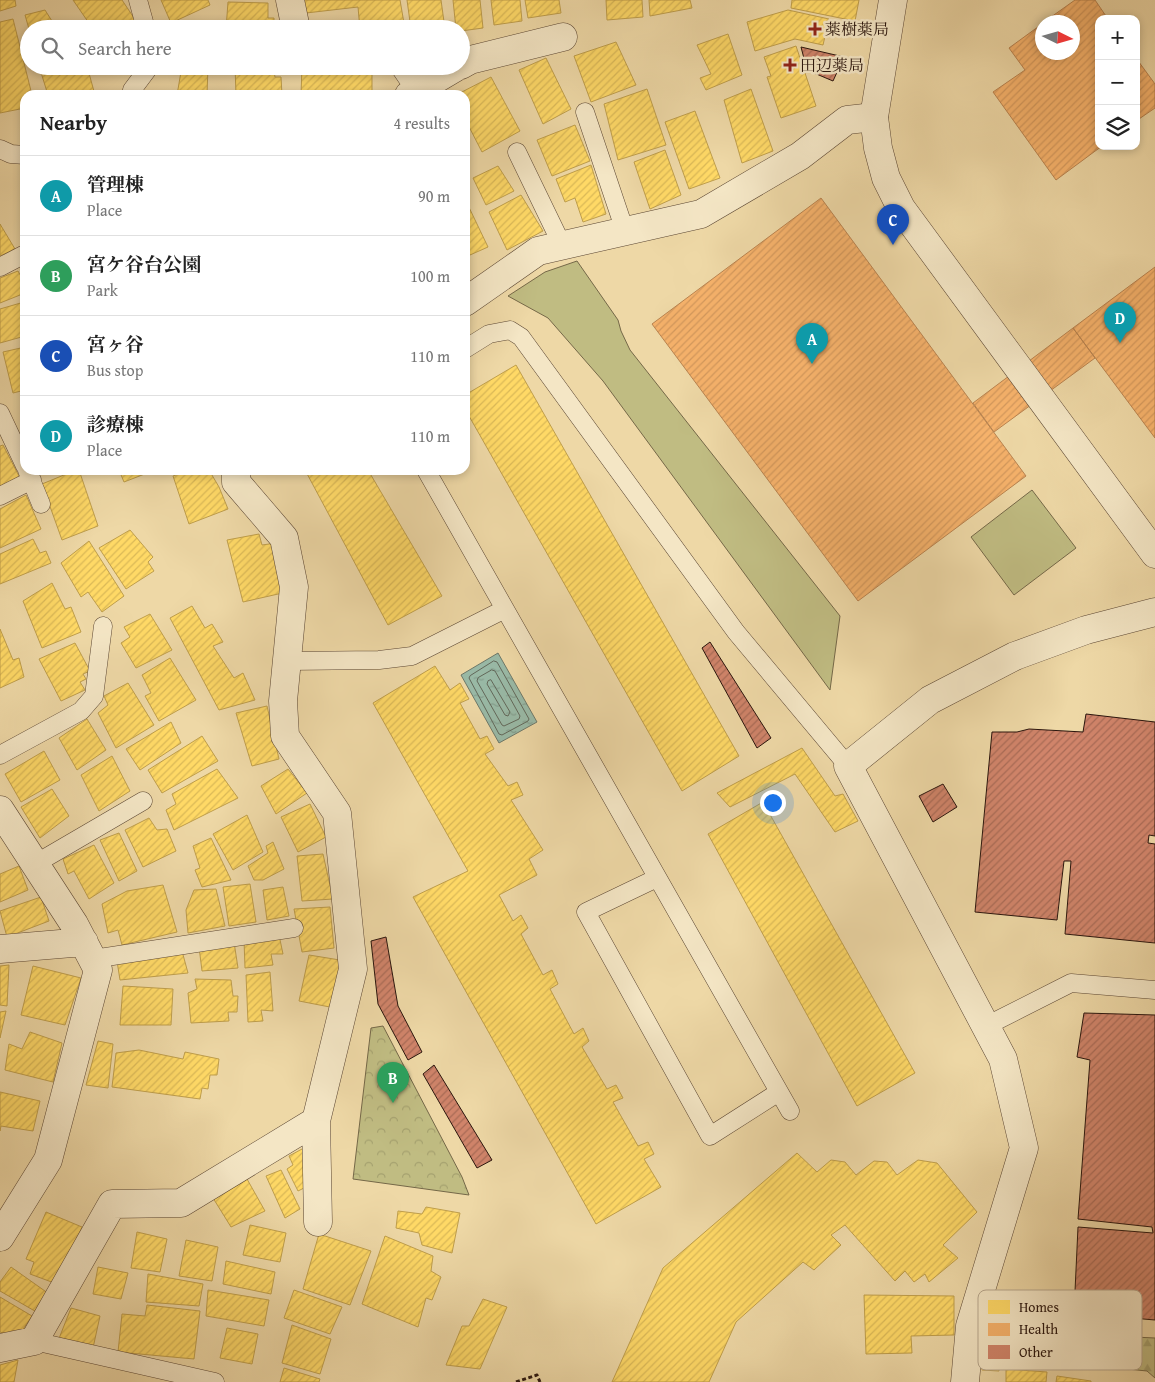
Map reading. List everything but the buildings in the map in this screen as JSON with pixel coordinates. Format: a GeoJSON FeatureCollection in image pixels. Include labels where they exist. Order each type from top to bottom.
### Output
{"type":"FeatureCollection","features":[{"type":"Feature","properties":{"kind":"street"},"geometry":{"type":"LineString","coordinates":[[290,0],[294,20]]}},
{"type":"Feature","properties":{"kind":"street"},"geometry":{"type":"LineString","coordinates":[[893,0],[874,117],[878,148],[886,178],[901,208],[1155,554]]}},
{"type":"Feature","properties":{"kind":"street"},"geometry":{"type":"LineString","coordinates":[[470,60],[563,37]]}},
{"type":"Feature","properties":{"kind":"street"},"geometry":{"type":"LineString","coordinates":[[411,83],[433,75]]}},
{"type":"Feature","properties":{"kind":"street"},"geometry":{"type":"LineString","coordinates":[[470,299],[538,251],[701,214],[800,156],[847,120],[874,117]]}},
{"type":"Feature","properties":{"kind":"street"},"geometry":{"type":"LineString","coordinates":[[236,475],[236,482],[284,538],[294,587],[283,701],[285,736],[337,813],[353,969],[316,1121],[318,1222]]}},
{"type":"Feature","properties":{"kind":"street"},"geometry":{"type":"LineString","coordinates":[[981,1290],[1024,1148],[1003,1059],[848,766],[930,700],[1015,656],[1086,630],[1155,612]]}},
{"type":"Feature","properties":{"kind":"street"},"geometry":{"type":"LineString","coordinates":[[0,810],[35,864],[98,970],[48,1160],[0,1237]]}},
{"type":"Feature","properties":{"kind":"street"},"geometry":{"type":"LineString","coordinates":[[0,950],[88,951]]}},
{"type":"Feature","properties":{"kind":"street"},"geometry":{"type":"LineString","coordinates":[[0,1348],[34,1341],[112,1204],[181,1203],[316,1121]]}},
{"type":"Feature","properties":{"kind":"street"},"geometry":{"type":"LineString","coordinates":[[965,1382],[970,1326],[978,1300]]}},
{"type":"Feature","properties":{"kind":"lane"},"geometry":{"type":"LineString","coordinates":[[138,0],[144,20]]}},
{"type":"Feature","properties":{"kind":"lane"},"geometry":{"type":"LineString","coordinates":[[132,90],[143,75]]}},
{"type":"Feature","properties":{"kind":"lane"},"geometry":{"type":"LineString","coordinates":[[585,112],[625,231]]}},
{"type":"Feature","properties":{"kind":"lane"},"geometry":{"type":"LineString","coordinates":[[0,149],[10,154],[20,155]]}},
{"type":"Feature","properties":{"kind":"lane"},"geometry":{"type":"LineString","coordinates":[[517,152],[562,245]]}},
{"type":"Feature","properties":{"kind":"lane"},"geometry":{"type":"LineString","coordinates":[[0,266],[20,256]]}},
{"type":"Feature","properties":{"kind":"lane"},"geometry":{"type":"LineString","coordinates":[[470,346],[489,334],[510,330],[520,337],[736,632],[848,766]]}},
{"type":"Feature","properties":{"kind":"lane"},"geometry":{"type":"LineString","coordinates":[[0,413],[20,455]]}},
{"type":"Feature","properties":{"kind":"lane"},"geometry":{"type":"LineString","coordinates":[[0,496],[24,475]]}},
{"type":"Feature","properties":{"kind":"lane"},"geometry":{"type":"LineString","coordinates":[[29,475],[41,504]]}},
{"type":"Feature","properties":{"kind":"lane"},"geometry":{"type":"LineString","coordinates":[[429,475],[790,1111]]}},
{"type":"Feature","properties":{"kind":"lane"},"geometry":{"type":"LineString","coordinates":[[288,662],[379,660],[412,656],[505,609]]}},
{"type":"Feature","properties":{"kind":"lane"},"geometry":{"type":"LineString","coordinates":[[0,756],[81,711],[94,696],[103,626]]}},
{"type":"Feature","properties":{"kind":"lane"},"geometry":{"type":"LineString","coordinates":[[35,864],[143,801]]}},
{"type":"Feature","properties":{"kind":"lane"},"geometry":{"type":"LineString","coordinates":[[657,878],[586,912],[710,1136],[779,1092]]}},
{"type":"Feature","properties":{"kind":"lane"},"geometry":{"type":"LineString","coordinates":[[88,951],[294,928]]}},
{"type":"Feature","properties":{"kind":"lane"},"geometry":{"type":"LineString","coordinates":[[986,1026],[1071,983],[1155,990]]}},
{"type":"Feature","properties":{"kind":"lane"},"geometry":{"type":"LineString","coordinates":[[34,1341],[171,1377],[215,1382]]}},
{"type":"Feature","properties":{"kind":"path"},"geometry":{"type":"LineString","coordinates":[[516,1382],[537,1376],[540,1382]]}},
{"type":"Feature","properties":{"kind":"green space"},"geometry":{"type":"Polygon","coordinates":[[[577,261],[618,320],[630,350],[840,616],[830,690],[603,381],[548,318],[508,296],[545,272],[577,261]]]}},
{"type":"Feature","properties":{"kind":"green space"},"geometry":{"type":"Polygon","coordinates":[[[1032,490],[1076,548],[1014,595],[971,537],[1032,490]]]}},
{"type":"Feature","properties":{"kind":"green space"},"geometry":{"type":"Polygon","coordinates":[[[383,1026],[462,1177],[469,1195],[353,1179],[371,1028],[383,1026]]]}},
{"type":"Feature","properties":{"kind":"green space"},"geometry":{"type":"Polygon","coordinates":[[[1142,1337],[1155,1338],[1155,1378],[1147,1371],[1137,1370],[1142,1370],[1142,1337]]]}},
{"type":"Feature","properties":{"kind":"water"},"geometry":{"type":"Polygon","coordinates":[[[498,653],[537,722],[499,743],[461,675],[498,653]]]}},
{"type":"Feature","properties":{"kind":"place","name":"薬樹薬局"},"geometry":{"type":"Point","coordinates":[815,29]}},
{"type":"Feature","properties":{"kind":"place","name":"田辺薬局"},"geometry":{"type":"Point","coordinates":[790,65]}},
{"type":"Feature","properties":{"kind":"place","name":"宮ヶ谷"},"geometry":{"type":"Point","coordinates":[893,245]}},
{"type":"Feature","properties":{"kind":"place","name":"診療棟"},"geometry":{"type":"Point","coordinates":[1120,343]}},
{"type":"Feature","properties":{"kind":"place","name":"管理棟"},"geometry":{"type":"Point","coordinates":[812,364]}},
{"type":"Feature","properties":{"kind":"place","name":"宮ケ谷台公園"},"geometry":{"type":"Point","coordinates":[393,1103]}}]}
